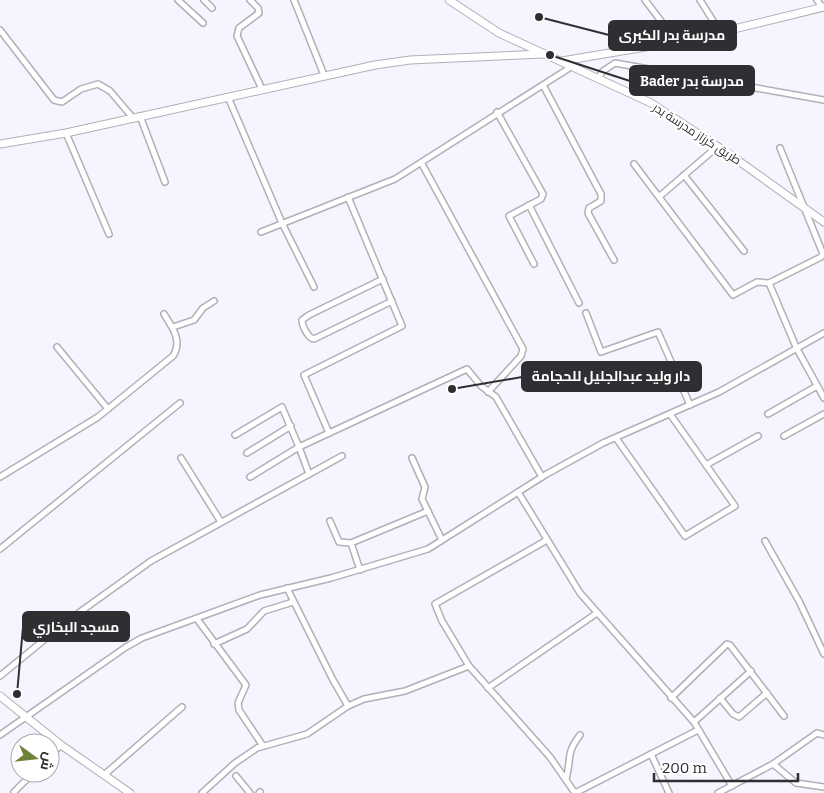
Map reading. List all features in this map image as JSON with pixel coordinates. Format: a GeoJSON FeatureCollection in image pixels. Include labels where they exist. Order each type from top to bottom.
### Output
{"type":"FeatureCollection","features":[{"type":"Feature","properties":{"kind":"street"},"geometry":{"type":"LineString","coordinates":[[178,0],[204,23]]}},
{"type":"Feature","properties":{"kind":"street"},"geometry":{"type":"LineString","coordinates":[[204,0],[212,8]]}},
{"type":"Feature","properties":{"kind":"street"},"geometry":{"type":"LineString","coordinates":[[250,0],[258,8],[259,13],[239,28],[237,36],[262,89]]}},
{"type":"Feature","properties":{"kind":"street"},"geometry":{"type":"LineString","coordinates":[[294,0],[324,75]]}},
{"type":"Feature","properties":{"kind":"street","name":"طريق كرزاز مدرسة بدر"},"geometry":{"type":"LineString","coordinates":[[449,0],[499,33],[651,102],[718,146],[824,222]]}},
{"type":"Feature","properties":{"kind":"street"},"geometry":{"type":"LineString","coordinates":[[645,0],[677,42]]}},
{"type":"Feature","properties":{"kind":"street"},"geometry":{"type":"LineString","coordinates":[[700,0],[720,32]]}},
{"type":"Feature","properties":{"kind":"street"},"geometry":{"type":"LineString","coordinates":[[562,61],[677,42],[823,7],[818,0]]}},
{"type":"Feature","properties":{"kind":"street"},"geometry":{"type":"LineString","coordinates":[[0,30],[54,100],[62,102],[81,89],[98,84],[110,91],[136,117],[165,182]]}},
{"type":"Feature","properties":{"kind":"street"},"geometry":{"type":"LineString","coordinates":[[1,142],[66,133],[324,75],[410,60],[543,54]]}},
{"type":"Feature","properties":{"kind":"street"},"geometry":{"type":"LineString","coordinates":[[598,78],[603,70],[615,63],[824,100]]}},
{"type":"Feature","properties":{"kind":"street"},"geometry":{"type":"LineString","coordinates":[[260,232],[395,180],[422,164],[497,112],[571,67]]}},
{"type":"Feature","properties":{"kind":"street"},"geometry":{"type":"LineString","coordinates":[[543,85],[601,194],[600,201],[589,208],[588,213],[614,260]]}},
{"type":"Feature","properties":{"kind":"street"},"geometry":{"type":"LineString","coordinates":[[228,97],[282,223],[314,288]]}},
{"type":"Feature","properties":{"kind":"street"},"geometry":{"type":"LineString","coordinates":[[497,112],[543,194],[541,199],[509,216],[534,264]]}},
{"type":"Feature","properties":{"kind":"street"},"geometry":{"type":"LineString","coordinates":[[66,133],[109,234]]}},
{"type":"Feature","properties":{"kind":"street"},"geometry":{"type":"LineString","coordinates":[[660,196],[718,146]]}},
{"type":"Feature","properties":{"kind":"street"},"geometry":{"type":"LineString","coordinates":[[634,164],[733,295],[758,282],[769,283],[821,257],[823,254],[780,148]]}},
{"type":"Feature","properties":{"kind":"street"},"geometry":{"type":"LineString","coordinates":[[422,164],[523,349],[521,356],[488,392]]}},
{"type":"Feature","properties":{"kind":"street"},"geometry":{"type":"LineString","coordinates":[[684,175],[744,251]]}},
{"type":"Feature","properties":{"kind":"street"},"geometry":{"type":"LineString","coordinates":[[329,433],[304,375],[400,328],[402,324],[348,197]]}},
{"type":"Feature","properties":{"kind":"street"},"geometry":{"type":"LineString","coordinates":[[529,205],[579,303]]}},
{"type":"Feature","properties":{"kind":"street"},"geometry":{"type":"LineString","coordinates":[[383,279],[309,315],[302,320],[302,324],[310,337],[314,339],[392,302]]}},
{"type":"Feature","properties":{"kind":"street"},"geometry":{"type":"LineString","coordinates":[[769,283],[796,347],[824,398]]}},
{"type":"Feature","properties":{"kind":"street"},"geometry":{"type":"LineString","coordinates":[[173,328],[194,320],[203,308],[214,301]]}},
{"type":"Feature","properties":{"kind":"street"},"geometry":{"type":"LineString","coordinates":[[586,313],[601,352],[658,332],[690,405]]}},
{"type":"Feature","properties":{"kind":"street"},"geometry":{"type":"LineString","coordinates":[[0,477],[98,417],[173,356],[178,348],[178,342],[173,328],[164,314]]}},
{"type":"Feature","properties":{"kind":"street"},"geometry":{"type":"LineString","coordinates":[[0,736],[126,647],[153,633],[197,619],[260,595],[360,570],[428,549],[542,477],[616,438],[719,392],[796,347],[824,333]]}},
{"type":"Feature","properties":{"kind":"street"},"geometry":{"type":"LineString","coordinates":[[58,348],[108,409]]}},
{"type":"Feature","properties":{"kind":"street"},"geometry":{"type":"LineString","coordinates":[[250,477],[299,447],[463,369],[470,371],[488,392],[496,397],[542,477]]}},
{"type":"Feature","properties":{"kind":"street"},"geometry":{"type":"LineString","coordinates":[[768,414],[817,386]]}},
{"type":"Feature","properties":{"kind":"street"},"geometry":{"type":"LineString","coordinates":[[0,550],[180,403]]}},
{"type":"Feature","properties":{"kind":"street"},"geometry":{"type":"LineString","coordinates":[[235,435],[280,407],[291,426],[309,474]]}},
{"type":"Feature","properties":{"kind":"street"},"geometry":{"type":"LineString","coordinates":[[616,438],[684,536],[735,506],[670,414]]}},
{"type":"Feature","properties":{"kind":"street"},"geometry":{"type":"LineString","coordinates":[[784,436],[824,414]]}},
{"type":"Feature","properties":{"kind":"street"},"geometry":{"type":"LineString","coordinates":[[247,454],[291,426]]}},
{"type":"Feature","properties":{"kind":"street"},"geometry":{"type":"LineString","coordinates":[[706,465],[758,436]]}},
{"type":"Feature","properties":{"kind":"street"},"geometry":{"type":"LineString","coordinates":[[0,676],[66,622],[151,561],[342,456]]}},
{"type":"Feature","properties":{"kind":"street"},"geometry":{"type":"LineString","coordinates":[[181,458],[220,522]]}},
{"type":"Feature","properties":{"kind":"street"},"geometry":{"type":"LineString","coordinates":[[412,458],[424,485],[422,499],[442,540]]}},
{"type":"Feature","properties":{"kind":"street"},"geometry":{"type":"LineString","coordinates":[[518,492],[569,578],[597,613],[694,722],[732,786]]}},
{"type":"Feature","properties":{"kind":"street"},"geometry":{"type":"LineString","coordinates":[[330,521],[339,542],[351,543],[428,511]]}},
{"type":"Feature","properties":{"kind":"street"},"geometry":{"type":"LineString","coordinates":[[547,540],[437,601],[438,615],[469,666],[550,757],[575,793],[630,762],[652,754],[698,730]]}},
{"type":"Feature","properties":{"kind":"street"},"geometry":{"type":"LineString","coordinates":[[765,541],[799,601],[824,654]]}},
{"type":"Feature","properties":{"kind":"street"},"geometry":{"type":"LineString","coordinates":[[351,543],[360,570]]}},
{"type":"Feature","properties":{"kind":"street"},"geometry":{"type":"LineString","coordinates":[[287,588],[348,706]]}},
{"type":"Feature","properties":{"kind":"street"},"geometry":{"type":"LineString","coordinates":[[214,644],[247,630],[264,611],[293,602]]}},
{"type":"Feature","properties":{"kind":"street"},"geometry":{"type":"LineString","coordinates":[[488,688],[597,613]]}},
{"type":"Feature","properties":{"kind":"street"},"geometry":{"type":"LineString","coordinates":[[197,619],[246,685],[238,703],[239,710],[262,746]]}},
{"type":"Feature","properties":{"kind":"street"},"geometry":{"type":"LineString","coordinates":[[671,698],[727,644],[732,646],[784,716]]}},
{"type":"Feature","properties":{"kind":"street"},"geometry":{"type":"LineString","coordinates":[[202,793],[235,762],[262,746],[307,734],[348,706],[371,697],[404,691],[469,666]]}},
{"type":"Feature","properties":{"kind":"street"},"geometry":{"type":"LineString","coordinates":[[694,722],[751,671]]}},
{"type":"Feature","properties":{"kind":"street"},"geometry":{"type":"LineString","coordinates":[[720,698],[733,714],[739,717],[767,693]]}},
{"type":"Feature","properties":{"kind":"street"},"geometry":{"type":"LineString","coordinates":[[0,696],[61,745],[130,793]]}},
{"type":"Feature","properties":{"kind":"street"},"geometry":{"type":"LineString","coordinates":[[104,775],[182,707]]}},
{"type":"Feature","properties":{"kind":"street"},"geometry":{"type":"LineString","coordinates":[[718,793],[773,764],[822,734]]}},
{"type":"Feature","properties":{"kind":"street"},"geometry":{"type":"LineString","coordinates":[[566,779],[569,769],[568,756],[570,747],[580,735]]}},
{"type":"Feature","properties":{"kind":"street"},"geometry":{"type":"LineString","coordinates":[[652,754],[669,793]]}},
{"type":"Feature","properties":{"kind":"street"},"geometry":{"type":"LineString","coordinates":[[773,764],[796,783],[824,787]]}},
{"type":"Feature","properties":{"kind":"street"},"geometry":{"type":"LineString","coordinates":[[236,776],[250,793]]}},
{"type":"Feature","properties":{"kind":"street"},"geometry":{"type":"LineString","coordinates":[[14,792],[23,783]]}},
{"type":"Feature","properties":{"kind":"place","name":"مدرسة بدر الكبرى"},"geometry":{"type":"Point","coordinates":[539,17]}},
{"type":"Feature","properties":{"kind":"place","name":"Bader مدرسة بدر"},"geometry":{"type":"Point","coordinates":[550,55]}},
{"type":"Feature","properties":{"kind":"place","name":"دار وليد عبدالجليل للحجامة"},"geometry":{"type":"Point","coordinates":[452,389]}},
{"type":"Feature","properties":{"kind":"place","name":"مسجد البخاري"},"geometry":{"type":"Point","coordinates":[17,694]}}]}
